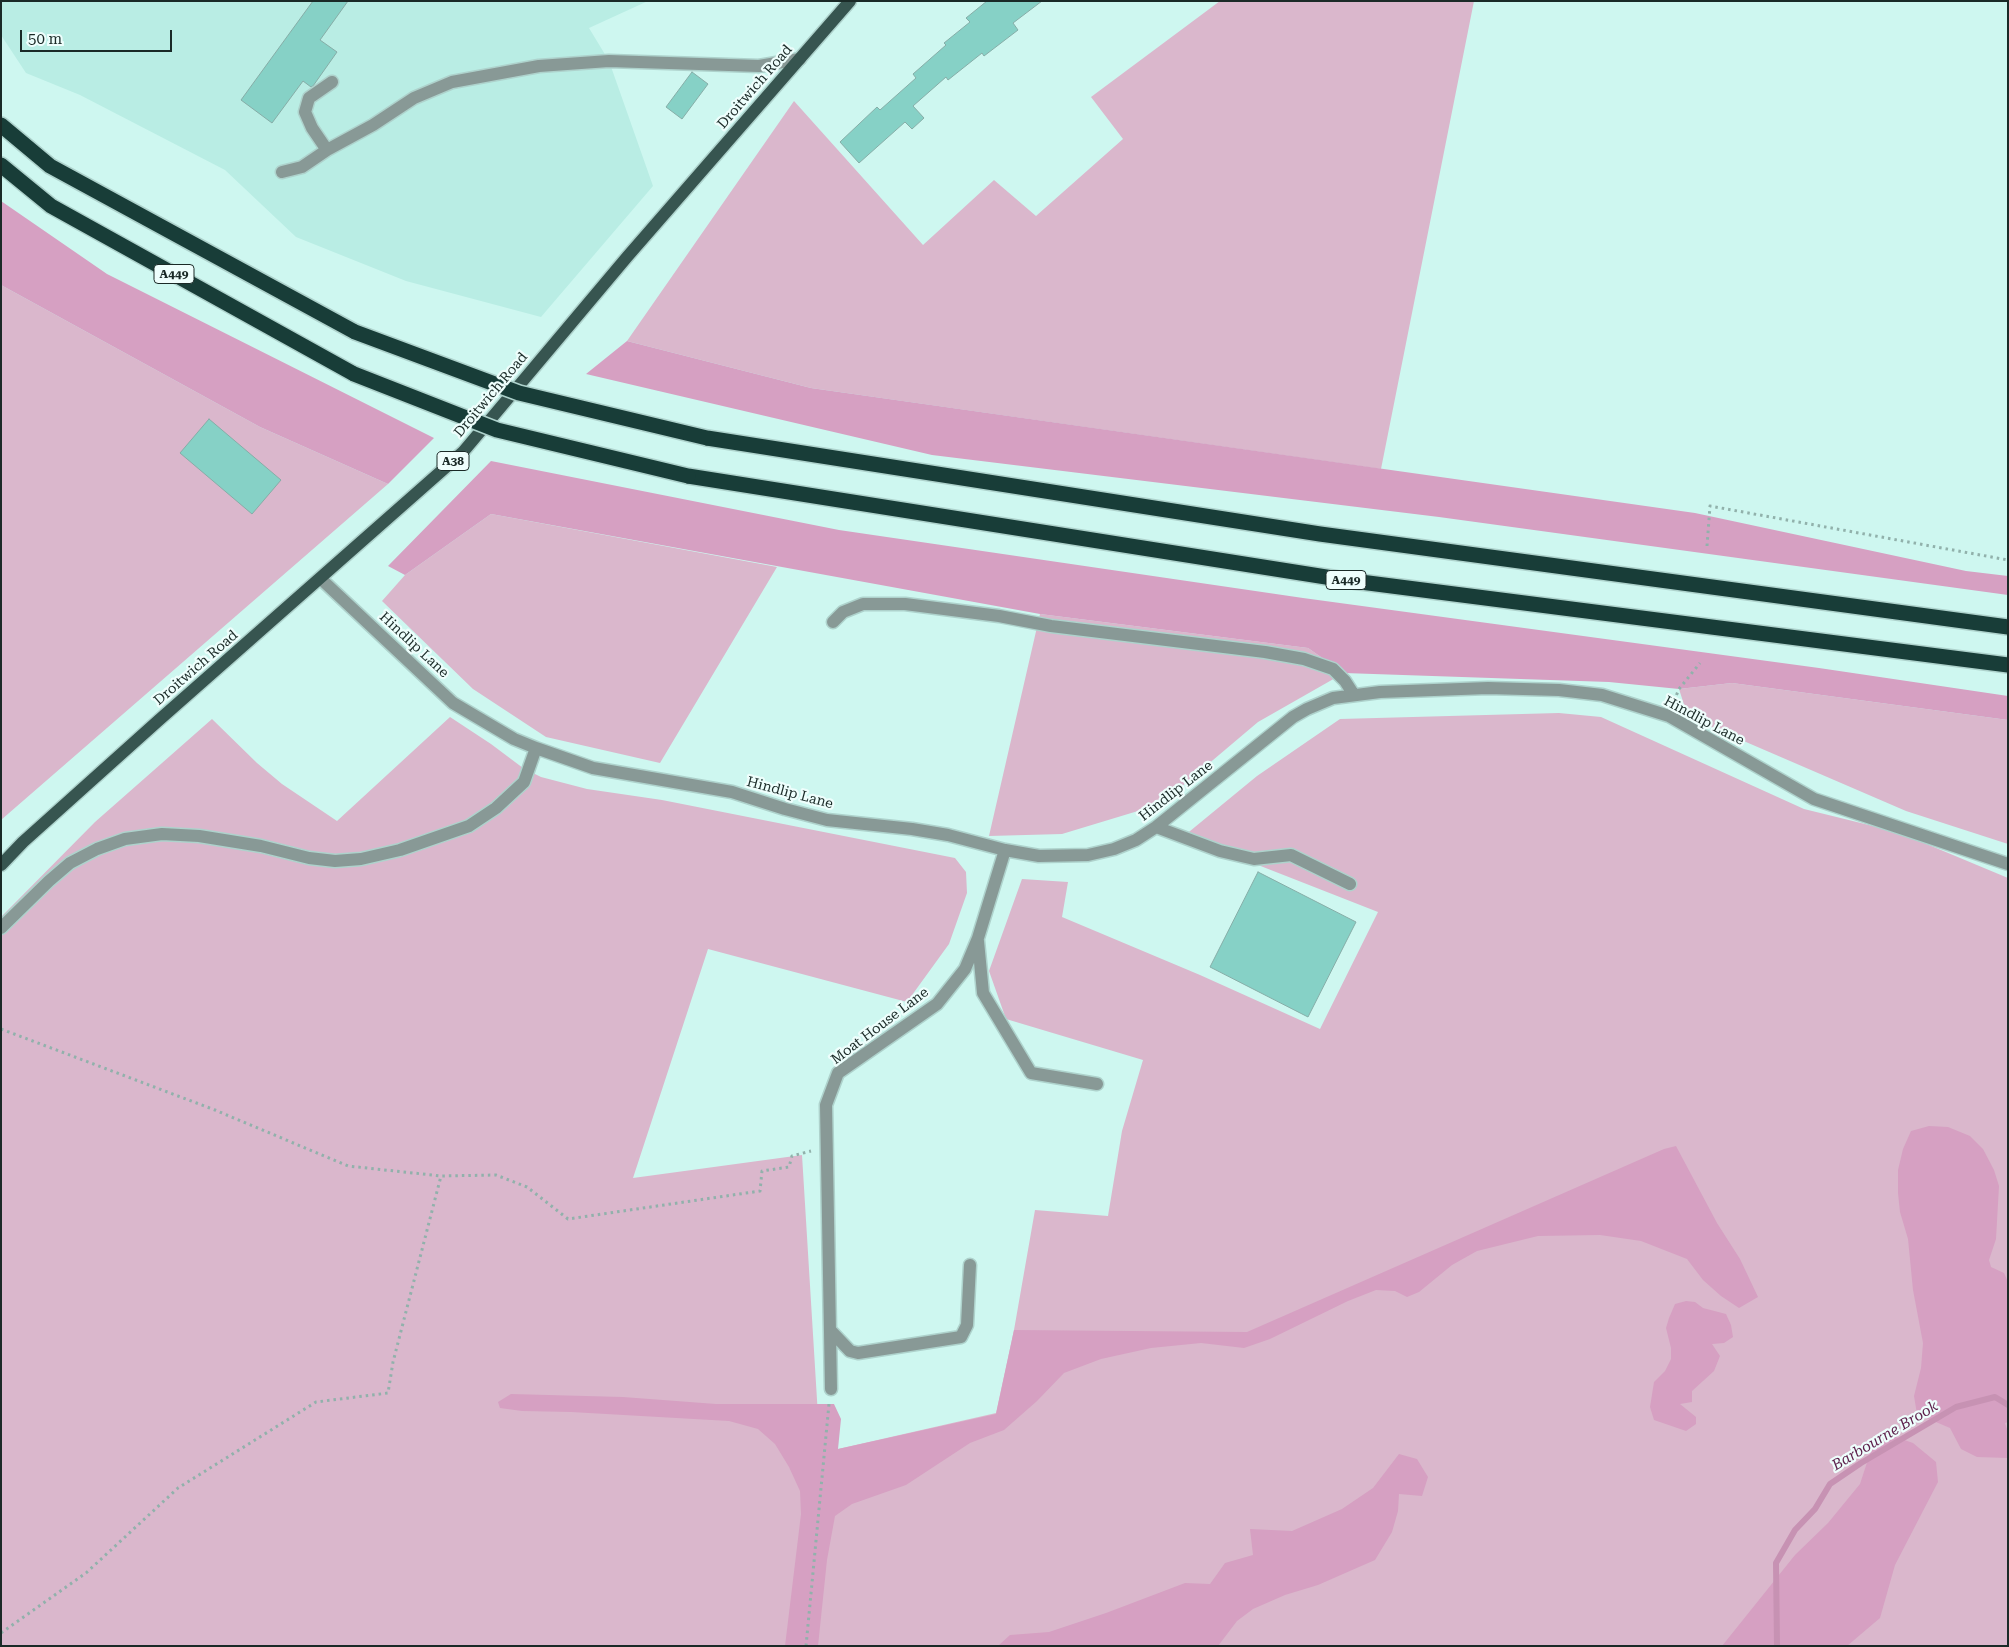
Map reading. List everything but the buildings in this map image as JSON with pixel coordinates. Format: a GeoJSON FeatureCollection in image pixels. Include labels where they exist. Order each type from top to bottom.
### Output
{"type":"FeatureCollection","features":[{"type":"Feature","properties":{"kind":"highway","name":"A449"},"geometry":{"type":"LineString","coordinates":[[1,125],[50,166],[354,332],[519,393],[707,438],[1320,534],[2008,628]]}},
{"type":"Feature","properties":{"kind":"highway","name":"A449"},"geometry":{"type":"LineString","coordinates":[[1,165],[51,206],[354,374],[497,430],[688,476],[1345,580],[2008,665]]}},
{"type":"Feature","properties":{"kind":"main road","name":"Droitwich Road"},"geometry":{"type":"LineString","coordinates":[[1,865],[23,842],[145,732],[463,452],[626,257],[850,1]]}},
{"type":"Feature","properties":{"kind":"street"},"geometry":{"type":"LineString","coordinates":[[282,172],[302,167],[414,98],[452,82],[539,66],[609,61],[759,66],[800,59]]}},
{"type":"Feature","properties":{"kind":"street"},"geometry":{"type":"LineString","coordinates":[[327,150],[312,128],[305,112],[309,98],[332,82]]}},
{"type":"Feature","properties":{"kind":"street","name":"Hindlip Lane"},"geometry":{"type":"LineString","coordinates":[[321,578],[453,703],[514,739],[593,768],[732,792],[785,810],[827,820],[912,829],[948,835],[1005,850],[1040,856],[1088,855],[1114,849],[1136,840],[1156,827],[1293,717],[1307,708],[1333,698],[1354,695],[1488,688],[1559,690],[1602,695],[1669,716],[1814,799],[2008,864]]}},
{"type":"Feature","properties":{"kind":"street"},"geometry":{"type":"LineString","coordinates":[[833,622],[843,612],[863,604],[905,604],[999,616],[1050,626],[1264,652],[1304,659],[1333,669],[1345,681],[1354,695]]}},
{"type":"Feature","properties":{"kind":"street"},"geometry":{"type":"LineString","coordinates":[[1,928],[49,880],[70,863],[124,839],[162,834],[199,836],[261,846],[309,858],[335,861],[400,850],[469,826],[496,808],[524,782],[536,748]]}},
{"type":"Feature","properties":{"kind":"street"},"geometry":{"type":"LineString","coordinates":[[1156,827],[1220,851],[1254,858],[1291,855],[1350,884]]}},
{"type":"Feature","properties":{"kind":"street","name":"Moat House Lane"},"geometry":{"type":"LineString","coordinates":[[831,1389],[826,1105],[838,1073],[937,1004],[966,969],[978,938],[1005,850]]}},
{"type":"Feature","properties":{"kind":"street"},"geometry":{"type":"LineString","coordinates":[[978,938],[983,993],[1031,1073],[1097,1084]]}},
{"type":"Feature","properties":{"kind":"street"},"geometry":{"type":"LineString","coordinates":[[830,1330],[850,1351],[858,1353],[961,1337],[967,1326],[970,1265]]}},
{"type":"Feature","properties":{"kind":"path"},"geometry":{"type":"LineString","coordinates":[[1707,546],[1710,506],[2008,560]]}},
{"type":"Feature","properties":{"kind":"path"},"geometry":{"type":"LineString","coordinates":[[1669,716],[1678,689],[1700,664]]}},
{"type":"Feature","properties":{"kind":"path"},"geometry":{"type":"LineString","coordinates":[[1,1030],[215,1110],[348,1166],[441,1176],[496,1175],[527,1187],[568,1219],[760,1191],[762,1171],[788,1167],[792,1156],[826,1147]]}},
{"type":"Feature","properties":{"kind":"path"},"geometry":{"type":"LineString","coordinates":[[1,1633],[86,1573],[178,1488],[316,1402],[388,1393],[393,1362],[441,1176]]}},
{"type":"Feature","properties":{"kind":"path"},"geometry":{"type":"LineString","coordinates":[[806,1646],[831,1389]]}},
{"type":"Feature","properties":{"kind":"shaded area"},"geometry":{"type":"Polygon","coordinates":[[[1,1],[648,1],[589,28],[609,61],[653,186],[541,317],[406,281],[296,237],[225,170],[80,95],[26,73],[1,35],[1,1]]]}},
{"type":"Feature","properties":{"kind":"shaded area"},"geometry":{"type":"Polygon","coordinates":[[[1220,1],[1474,1],[1381,469],[811,388],[627,341],[794,101],[923,245],[994,180],[1036,216],[1123,139],[1091,97],[1220,1]]]}},
{"type":"Feature","properties":{"kind":"shaded area"},"geometry":{"type":"Polygon","coordinates":[[[1,201],[107,274],[434,438],[388,484],[260,427],[1,285],[1,201]]]}},
{"type":"Feature","properties":{"kind":"shaded area"},"geometry":{"type":"Polygon","coordinates":[[[1,285],[260,427],[388,484],[1,820],[1,285]]]}},
{"type":"Feature","properties":{"kind":"shaded area"},"geometry":{"type":"Polygon","coordinates":[[[627,341],[811,388],[1695,513],[1966,571],[2008,576],[2008,595],[1439,517],[932,455],[586,374],[627,341]]]}},
{"type":"Feature","properties":{"kind":"shaded area"},"geometry":{"type":"Polygon","coordinates":[[[491,461],[839,530],[1303,598],[1819,668],[2008,696],[2008,720],[1732,683],[1679,689],[1609,682],[1344,673],[1308,648],[1040,614],[491,514],[405,575],[388,566],[491,461]]]}},
{"type":"Feature","properties":{"kind":"shaded area"},"geometry":{"type":"Polygon","coordinates":[[[491,514],[777,567],[660,763],[546,737],[473,689],[382,601],[405,575],[491,514]]]}},
{"type":"Feature","properties":{"kind":"shaded area"},"geometry":{"type":"Polygon","coordinates":[[[1040,614],[1308,648],[1344,673],[1258,722],[1161,804],[1062,834],[989,836],[1040,614]]]}},
{"type":"Feature","properties":{"kind":"shaded area"},"geometry":{"type":"Polygon","coordinates":[[[1732,683],[2008,720],[2008,844],[1906,811],[1688,717],[1679,689],[1732,683]]]}},
{"type":"Feature","properties":{"kind":"shaded area"},"geometry":{"type":"Polygon","coordinates":[[[1559,713],[1601,717],[1804,809],[1877,827],[1917,840],[2008,878],[2008,1646],[1,1646],[1,917],[95,822],[212,719],[257,763],[282,784],[337,821],[450,717],[523,768],[541,777],[587,789],[662,800],[955,858],[966,872],[967,893],[949,944],[907,1002],[708,949],[633,1178],[802,1155],[818,1416],[838,1449],[996,1413],[1014,1330],[1035,1210],[1108,1216],[1122,1131],[1143,1060],[1006,1019],[989,971],[1022,879],[1068,882],[1062,917],[1200,975],[1320,1029],[1378,912],[1184,836],[1257,776],[1340,719],[1559,713]]]}},
{"type":"Feature","properties":{"kind":"shaded area"},"geometry":{"type":"Polygon","coordinates":[[[1929,1126],[1948,1127],[1970,1136],[1983,1149],[1994,1170],[1999,1186],[1996,1239],[1989,1260],[1991,1267],[2004,1273],[2008,1282],[2008,1422],[2005,1423],[2008,1432],[2008,1458],[1977,1457],[1961,1449],[1950,1428],[1917,1414],[1914,1396],[1921,1368],[1923,1343],[1913,1290],[1908,1239],[1900,1212],[1898,1170],[1903,1149],[1911,1131],[1929,1126]]]}},
{"type":"Feature","properties":{"kind":"shaded area"},"geometry":{"type":"Polygon","coordinates":[[[1676,1146],[1717,1223],[1740,1259],[1758,1297],[1739,1308],[1721,1296],[1703,1280],[1687,1259],[1641,1241],[1600,1235],[1538,1236],[1477,1251],[1452,1265],[1419,1292],[1407,1297],[1395,1291],[1376,1290],[1348,1301],[1270,1339],[1244,1348],[1201,1343],[1151,1348],[1101,1359],[1064,1373],[1037,1401],[1004,1430],[970,1443],[906,1485],[852,1504],[835,1516],[827,1560],[818,1646],[785,1646],[801,1514],[800,1491],[789,1467],[775,1444],[758,1429],[729,1421],[522,1411],[500,1408],[498,1402],[511,1394],[623,1397],[716,1404],[834,1404],[841,1419],[838,1449],[996,1414],[1014,1330],[1247,1332],[1664,1149],[1676,1146]]]}},
{"type":"Feature","properties":{"kind":"shaded area"},"geometry":{"type":"Polygon","coordinates":[[[1686,1301],[1695,1302],[1703,1308],[1726,1314],[1731,1325],[1733,1337],[1724,1343],[1712,1344],[1720,1356],[1714,1371],[1692,1391],[1692,1402],[1680,1404],[1696,1417],[1696,1424],[1686,1431],[1654,1420],[1650,1407],[1654,1382],[1665,1371],[1671,1359],[1671,1348],[1666,1328],[1669,1318],[1675,1304],[1686,1301]]]}},
{"type":"Feature","properties":{"kind":"shaded area"},"geometry":{"type":"Polygon","coordinates":[[[1890,1435],[1913,1443],[1936,1462],[1938,1482],[1895,1565],[1880,1618],[1847,1646],[1722,1646],[1795,1555],[1828,1523],[1860,1484],[1873,1444],[1890,1435]]]}},
{"type":"Feature","properties":{"kind":"shaded area"},"geometry":{"type":"Polygon","coordinates":[[[1399,1454],[1417,1459],[1428,1477],[1422,1496],[1399,1494],[1398,1511],[1392,1532],[1375,1560],[1318,1585],[1285,1595],[1253,1609],[1237,1621],[1218,1646],[998,1646],[1010,1635],[1049,1632],[1185,1583],[1210,1584],[1225,1563],[1253,1555],[1250,1529],[1292,1531],[1342,1509],[1373,1488],[1399,1454]]]}},
{"type":"Feature","properties":{"kind":"waterway","name":"Barbourne Brook"},"geometry":{"type":"LineString","coordinates":[[1777,1646],[1776,1563],[1795,1530],[1815,1509],[1830,1484],[1861,1463],[1956,1407],[1995,1397],[2008,1405]]}}]}
